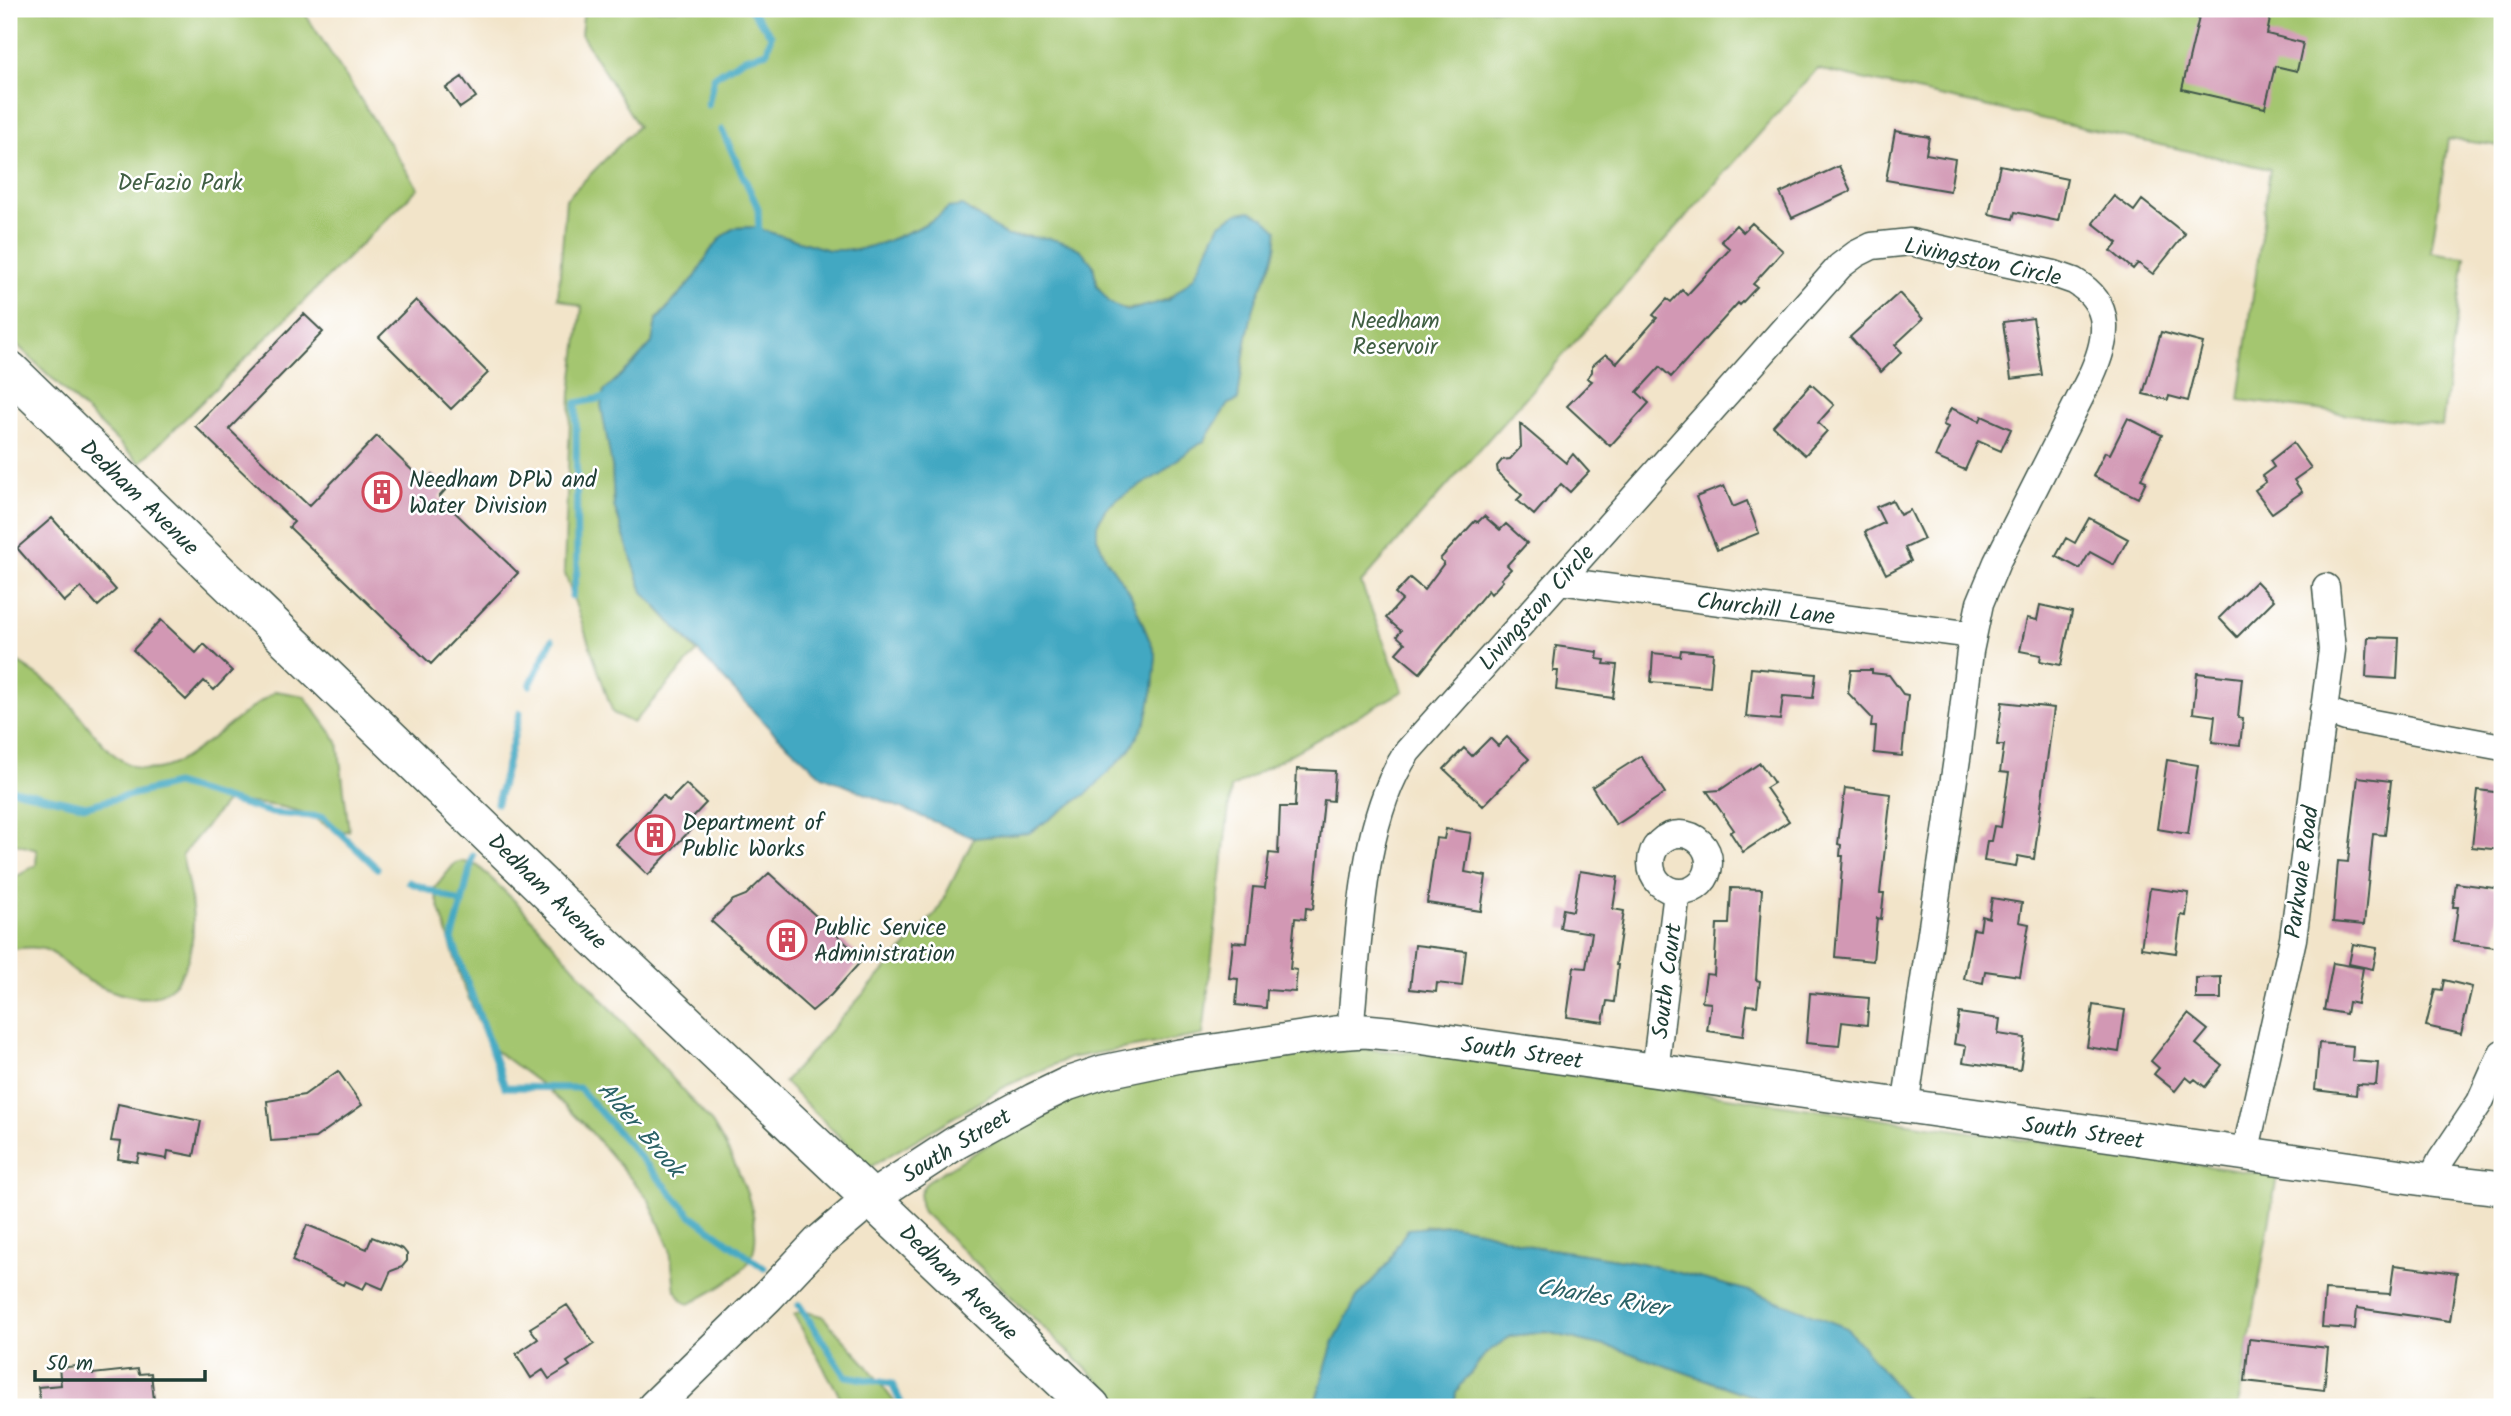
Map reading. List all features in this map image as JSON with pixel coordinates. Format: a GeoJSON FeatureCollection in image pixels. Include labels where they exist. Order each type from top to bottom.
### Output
{"type":"FeatureCollection","features":[{"type":"Feature","properties":{"kind":"main road","name":"Dedham Avenue"},"geometry":{"type":"LineString","coordinates":[[9,370],[594,937],[1091,1407]]}},
{"type":"Feature","properties":{"kind":"street","name":"Livingston Circle"},"geometry":{"type":"LineString","coordinates":[[1350,1032],[1368,864],[1381,804],[1392,776],[1408,751],[1840,267],[1872,246],[1910,242],[2065,277],[2089,292],[2103,316],[2105,335],[2097,362],[1980,603],[1973,635],[1905,1108]]}},
{"type":"Feature","properties":{"kind":"street","name":"Churchill Lane"},"geometry":{"type":"LineString","coordinates":[[1560,581],[1973,635]]}},
{"type":"Feature","properties":{"kind":"street","name":"Parkvale Road"},"geometry":{"type":"LineString","coordinates":[[2245,1154],[2292,939],[2332,650],[2326,587]]}},
{"type":"Feature","properties":{"kind":"street"},"geometry":{"type":"LineString","coordinates":[[2323,710],[2346,718],[2502,747]]}},
{"type":"Feature","properties":{"kind":"street","name":"South Court"},"geometry":{"type":"LineString","coordinates":[[1655,1071],[1677,892]]}},
{"type":"Feature","properties":{"kind":"street","name":"South Street"},"geometry":{"type":"LineString","coordinates":[[654,1407],[768,1296],[818,1243],[871,1198],[912,1169],[980,1129],[1083,1078],[1184,1055],[1304,1036],[1350,1032],[1397,1034],[1905,1108],[2502,1188]]}},
{"type":"Feature","properties":{"kind":"street"},"geometry":{"type":"LineString","coordinates":[[2431,1180],[2441,1160],[2480,1102],[2502,1053]]}},
{"type":"Feature","properties":{"kind":"green space","name":"DeFazio Park"},"geometry":{"type":"Polygon","coordinates":[[[9,9],[302,9],[418,188],[140,463],[9,337],[9,9]]]}},
{"type":"Feature","properties":{"kind":"green space","name":"Needham Reservoir"},"geometry":{"type":"Polygon","coordinates":[[[584,9],[2502,9],[2502,146],[2448,139],[2431,252],[2465,257],[2442,426],[2239,400],[2270,169],[1817,69],[1361,583],[1403,691],[1231,788],[1203,1035],[1070,1058],[1008,1085],[870,1167],[784,1082],[937,912],[974,838],[1029,833],[1089,792],[1146,721],[1156,656],[1130,593],[1106,559],[1097,538],[1097,525],[1105,509],[1116,500],[1160,474],[1204,441],[1228,404],[1238,400],[1250,323],[1274,257],[1277,230],[1220,224],[1201,266],[1188,284],[1167,299],[1134,308],[1115,306],[1108,302],[1099,287],[1093,265],[1028,236],[1007,236],[988,226],[974,212],[948,208],[916,229],[857,250],[829,250],[752,227],[734,228],[722,237],[710,251],[696,276],[656,320],[652,343],[604,391],[602,405],[612,466],[614,506],[643,592],[697,652],[633,723],[613,713],[564,571],[571,393],[582,307],[558,298],[566,199],[638,126],[581,34],[584,9]]]}},
{"type":"Feature","properties":{"kind":"green space"},"geometry":{"type":"Polygon","coordinates":[[[9,656],[57,690],[110,751],[141,769],[160,769],[181,760],[276,691],[304,696],[338,742],[349,831],[336,830],[305,813],[289,809],[226,802],[182,855],[192,911],[192,943],[185,967],[172,986],[163,993],[144,998],[119,993],[77,974],[47,950],[9,950],[9,881],[36,865],[37,850],[9,842],[9,656]]]}},
{"type":"Feature","properties":{"kind":"green space"},"geometry":{"type":"Polygon","coordinates":[[[462,861],[478,866],[520,906],[712,1123],[730,1155],[748,1196],[753,1217],[755,1237],[752,1255],[743,1269],[731,1279],[689,1304],[684,1302],[675,1290],[670,1249],[649,1200],[586,1126],[546,1088],[488,1045],[462,982],[434,889],[455,863],[462,861]]]}},
{"type":"Feature","properties":{"kind":"green space"},"geometry":{"type":"Polygon","coordinates":[[[1360,1049],[1423,1053],[2277,1176],[2238,1407],[1913,1407],[1846,1328],[1757,1293],[1637,1262],[1531,1246],[1485,1231],[1452,1225],[1425,1226],[1397,1245],[1389,1263],[1357,1297],[1314,1407],[1126,1407],[923,1212],[921,1207],[920,1195],[929,1180],[1052,1107],[1074,1098],[1169,1065],[1360,1049]]]}},
{"type":"Feature","properties":{"kind":"green space"},"geometry":{"type":"Polygon","coordinates":[[[802,1311],[822,1316],[865,1363],[898,1407],[846,1407],[794,1315],[802,1311]]]}},
{"type":"Feature","properties":{"kind":"green space"},"geometry":{"type":"Polygon","coordinates":[[[1546,1332],[1621,1350],[1783,1407],[1454,1407],[1456,1392],[1486,1353],[1511,1336],[1546,1332]]]}},
{"type":"Feature","properties":{"kind":"water"},"geometry":{"type":"Polygon","coordinates":[[[962,206],[1007,236],[1048,238],[1081,250],[1093,265],[1097,286],[1110,303],[1127,311],[1168,300],[1194,277],[1220,224],[1238,213],[1250,211],[1264,218],[1277,230],[1274,257],[1250,323],[1238,400],[1228,404],[1204,441],[1160,474],[1116,500],[1105,509],[1097,525],[1097,538],[1106,559],[1130,593],[1156,656],[1146,721],[1129,751],[1089,792],[1029,833],[974,838],[822,776],[770,729],[643,592],[614,506],[612,466],[601,405],[604,391],[652,343],[656,321],[696,276],[710,251],[734,228],[752,227],[829,250],[857,250],[916,229],[948,208],[962,206]]]}},
{"type":"Feature","properties":{"kind":"water","name":"Charles River"},"geometry":{"type":"Polygon","coordinates":[[[1452,1225],[1485,1231],[1531,1246],[1637,1262],[1757,1293],[1847,1328],[1913,1407],[1783,1407],[1621,1350],[1546,1332],[1511,1336],[1486,1353],[1456,1392],[1454,1407],[1314,1407],[1333,1343],[1357,1297],[1389,1263],[1408,1229],[1452,1225]]]}},
{"type":"Feature","properties":{"kind":"building"},"geometry":{"type":"Polygon","coordinates":[[[2201,9],[2272,9],[2267,34],[2303,43],[2297,71],[2275,66],[2265,108],[2182,89],[2201,9]]]}},
{"type":"Feature","properties":{"kind":"building"},"geometry":{"type":"Polygon","coordinates":[[[462,77],[476,97],[460,108],[446,88],[462,77]]]}},
{"type":"Feature","properties":{"kind":"building"},"geometry":{"type":"Polygon","coordinates":[[[1895,131],[1929,137],[1926,154],[1955,159],[1950,191],[1886,180],[1895,131]]]}},
{"type":"Feature","properties":{"kind":"building"},"geometry":{"type":"Polygon","coordinates":[[[2000,165],[2067,179],[2058,221],[2015,212],[2013,219],[1989,214],[2000,165]]]}},
{"type":"Feature","properties":{"kind":"building"},"geometry":{"type":"Polygon","coordinates":[[[1839,166],[1851,191],[1792,218],[1780,193],[1839,166]]]}},
{"type":"Feature","properties":{"kind":"building"},"geometry":{"type":"Polygon","coordinates":[[[2114,196],[2134,211],[2142,200],[2185,234],[2153,274],[2138,263],[2133,269],[2111,251],[2118,243],[2093,223],[2114,196]]]}},
{"type":"Feature","properties":{"kind":"building"},"geometry":{"type":"Polygon","coordinates":[[[1752,223],[1783,251],[1753,284],[1757,287],[1740,305],[1738,303],[1671,377],[1660,367],[1637,392],[1649,403],[1610,446],[1567,406],[1592,381],[1587,378],[1592,372],[1592,366],[1606,354],[1617,363],[1657,318],[1653,315],[1667,299],[1671,302],[1682,290],[1687,295],[1730,249],[1721,241],[1736,225],[1743,232],[1752,223]]]}},
{"type":"Feature","properties":{"kind":"building"},"geometry":{"type":"Polygon","coordinates":[[[1899,293],[1923,319],[1895,345],[1902,352],[1881,372],[1850,337],[1899,293]]]}},
{"type":"Feature","properties":{"kind":"building"},"geometry":{"type":"Polygon","coordinates":[[[416,300],[488,373],[451,409],[379,337],[416,300]]]}},
{"type":"Feature","properties":{"kind":"building","name":"Needham DPW and Water Division"},"geometry":{"type":"Polygon","coordinates":[[[304,314],[323,332],[229,429],[309,506],[377,436],[424,482],[432,474],[447,488],[439,497],[518,573],[431,664],[289,527],[294,522],[195,426],[304,314]]]}},
{"type":"Feature","properties":{"kind":"building"},"geometry":{"type":"Polygon","coordinates":[[[2033,318],[2042,375],[2011,379],[2003,322],[2033,318]]]}},
{"type":"Feature","properties":{"kind":"building"},"geometry":{"type":"Polygon","coordinates":[[[2161,332],[2203,343],[2188,401],[2143,394],[2161,332]]]}},
{"type":"Feature","properties":{"kind":"building"},"geometry":{"type":"Polygon","coordinates":[[[1811,384],[1834,405],[1818,423],[1827,431],[1805,455],[1773,426],[1811,384]]]}},
{"type":"Feature","properties":{"kind":"building"},"geometry":{"type":"Polygon","coordinates":[[[1951,408],[1980,421],[1982,416],[2011,429],[2001,451],[1978,441],[1965,470],[1935,457],[1948,427],[1943,425],[1951,408]]]}},
{"type":"Feature","properties":{"kind":"building"},"geometry":{"type":"Polygon","coordinates":[[[2128,418],[2162,435],[2141,479],[2146,481],[2138,498],[2093,476],[2105,452],[2110,454],[2128,418]]]}},
{"type":"Feature","properties":{"kind":"building"},"geometry":{"type":"Polygon","coordinates":[[[1520,424],[1566,463],[1573,454],[1589,472],[1570,492],[1561,484],[1534,515],[1517,500],[1522,495],[1498,473],[1497,466],[1502,460],[1510,459],[1521,447],[1520,424]]]}},
{"type":"Feature","properties":{"kind":"building"},"geometry":{"type":"Polygon","coordinates":[[[2293,443],[2311,468],[2294,480],[2302,492],[2272,513],[2255,490],[2266,482],[2262,476],[2274,467],[2270,461],[2293,443]]]}},
{"type":"Feature","properties":{"kind":"building"},"geometry":{"type":"Polygon","coordinates":[[[1724,486],[1733,507],[1747,501],[1759,533],[1717,550],[1696,497],[1724,486]]]}},
{"type":"Feature","properties":{"kind":"building"},"geometry":{"type":"Polygon","coordinates":[[[1892,500],[1900,515],[1910,510],[1924,539],[1905,548],[1911,561],[1886,574],[1865,532],[1884,523],[1876,507],[1892,500]]]}},
{"type":"Feature","properties":{"kind":"building"},"geometry":{"type":"Polygon","coordinates":[[[1484,516],[1500,530],[1506,524],[1527,543],[1507,565],[1511,569],[1501,579],[1503,581],[1491,594],[1488,590],[1420,673],[1396,653],[1405,643],[1397,636],[1401,631],[1386,618],[1402,600],[1395,594],[1410,578],[1424,590],[1444,563],[1440,559],[1475,521],[1478,522],[1484,516]]]}},
{"type":"Feature","properties":{"kind":"building"},"geometry":{"type":"Polygon","coordinates":[[[52,518],[116,590],[98,606],[81,587],[64,602],[17,548],[52,518]]]}},
{"type":"Feature","properties":{"kind":"building"},"geometry":{"type":"Polygon","coordinates":[[[2089,518],[2128,539],[2114,565],[2090,552],[2080,569],[2056,556],[2066,538],[2075,543],[2089,518]]]}},
{"type":"Feature","properties":{"kind":"building"},"geometry":{"type":"Polygon","coordinates":[[[2256,581],[2274,600],[2237,637],[2219,618],[2256,581]]]}},
{"type":"Feature","properties":{"kind":"building"},"geometry":{"type":"Polygon","coordinates":[[[2040,605],[2072,612],[2061,665],[2040,661],[2041,655],[2020,651],[2027,618],[2037,620],[2040,605]]]}},
{"type":"Feature","properties":{"kind":"building"},"geometry":{"type":"Polygon","coordinates":[[[161,620],[196,653],[204,644],[232,671],[214,690],[204,681],[186,700],[133,650],[161,620]]]}},
{"type":"Feature","properties":{"kind":"building"},"geometry":{"type":"Polygon","coordinates":[[[2368,637],[2399,638],[2397,679],[2366,677],[2368,637]]]}},
{"type":"Feature","properties":{"kind":"building"},"geometry":{"type":"Polygon","coordinates":[[[1556,646],[1598,652],[1597,659],[1605,660],[1604,664],[1617,665],[1613,698],[1556,690],[1558,671],[1553,671],[1556,646]]]}},
{"type":"Feature","properties":{"kind":"building"},"geometry":{"type":"Polygon","coordinates":[[[1681,650],[1713,653],[1710,687],[1651,682],[1653,653],[1680,656],[1681,650]]]}},
{"type":"Feature","properties":{"kind":"building"},"geometry":{"type":"Polygon","coordinates":[[[1751,668],[1816,674],[1813,698],[1783,696],[1780,720],[1746,717],[1751,668]]]}},
{"type":"Feature","properties":{"kind":"building"},"geometry":{"type":"Polygon","coordinates":[[[1851,670],[1872,670],[1872,673],[1889,675],[1903,694],[1908,695],[1902,756],[1874,753],[1876,727],[1871,727],[1872,718],[1848,693],[1851,670]]]}},
{"type":"Feature","properties":{"kind":"building"},"geometry":{"type":"Polygon","coordinates":[[[2197,673],[2242,678],[2238,718],[2243,719],[2240,745],[2212,742],[2215,716],[2193,713],[2197,673]]]}},
{"type":"Feature","properties":{"kind":"building"},"geometry":{"type":"Polygon","coordinates":[[[2002,702],[2054,708],[2034,859],[2018,856],[2016,866],[1984,861],[1987,841],[1991,841],[1994,826],[2001,827],[2009,773],[2000,772],[2004,745],[1997,745],[2002,702]]]}},
{"type":"Feature","properties":{"kind":"building"},"geometry":{"type":"Polygon","coordinates":[[[1507,737],[1529,759],[1483,806],[1444,769],[1464,748],[1472,756],[1490,738],[1498,746],[1507,737]]]}},
{"type":"Feature","properties":{"kind":"building"},"geometry":{"type":"Polygon","coordinates":[[[1641,756],[1665,793],[1616,825],[1592,787],[1641,756]]]}},
{"type":"Feature","properties":{"kind":"building"},"geometry":{"type":"Polygon","coordinates":[[[2167,760],[2198,765],[2188,834],[2157,829],[2167,760]]]}},
{"type":"Feature","properties":{"kind":"building"},"geometry":{"type":"Polygon","coordinates":[[[1760,763],[1774,783],[1766,788],[1789,821],[1743,852],[1730,832],[1734,830],[1707,791],[1720,790],[1760,763]]]}},
{"type":"Feature","properties":{"kind":"building"},"geometry":{"type":"Polygon","coordinates":[[[1297,769],[1335,771],[1333,801],[1324,800],[1313,909],[1306,908],[1305,919],[1295,918],[1290,969],[1297,970],[1295,992],[1267,990],[1266,1008],[1236,1005],[1238,979],[1229,978],[1233,942],[1247,943],[1253,887],[1265,888],[1269,853],[1278,854],[1280,807],[1295,807],[1297,769]]]}},
{"type":"Feature","properties":{"kind":"building"},"geometry":{"type":"Polygon","coordinates":[[[2358,777],[2391,781],[2385,835],[2373,834],[2364,925],[2333,922],[2338,861],[2348,862],[2358,777]]]}},
{"type":"Feature","properties":{"kind":"building","name":"Department of Public Works"},"geometry":{"type":"Polygon","coordinates":[[[686,784],[706,803],[690,820],[695,825],[648,875],[616,844],[663,795],[669,801],[686,784]]]}},
{"type":"Feature","properties":{"kind":"building"},"geometry":{"type":"Polygon","coordinates":[[[1845,788],[1891,794],[1880,893],[1884,893],[1881,919],[1877,918],[1873,961],[1835,957],[1843,856],[1840,856],[1841,845],[1838,844],[1845,788]]]}},
{"type":"Feature","properties":{"kind":"building"},"geometry":{"type":"Polygon","coordinates":[[[2478,790],[2502,793],[2502,850],[2472,847],[2478,790]]]}},
{"type":"Feature","properties":{"kind":"building"},"geometry":{"type":"Polygon","coordinates":[[[1446,829],[1471,833],[1465,872],[1486,876],[1481,911],[1427,903],[1436,838],[1444,839],[1446,829]]]}},
{"type":"Feature","properties":{"kind":"building"},"geometry":{"type":"Polygon","coordinates":[[[1580,871],[1618,877],[1613,909],[1624,911],[1614,1002],[1607,1001],[1603,1022],[1567,1017],[1574,967],[1586,968],[1592,933],[1560,928],[1563,909],[1573,911],[1580,871]]]}},
{"type":"Feature","properties":{"kind":"building","name":"Public Service Administration"},"geometry":{"type":"Polygon","coordinates":[[[769,873],[863,959],[831,995],[812,1011],[711,921],[733,900],[746,895],[769,873]]]}},
{"type":"Feature","properties":{"kind":"building"},"geometry":{"type":"Polygon","coordinates":[[[2456,883],[2502,889],[2495,947],[2453,942],[2458,907],[2453,907],[2456,883]]]}},
{"type":"Feature","properties":{"kind":"building"},"geometry":{"type":"Polygon","coordinates":[[[1731,888],[1762,889],[1756,980],[1760,981],[1757,1006],[1747,1005],[1743,1036],[1707,1031],[1711,1003],[1702,1002],[1706,974],[1714,975],[1717,924],[1729,924],[1731,888]]]}},
{"type":"Feature","properties":{"kind":"building"},"geometry":{"type":"Polygon","coordinates":[[[2150,888],[2189,893],[2186,916],[2181,915],[2176,953],[2141,948],[2150,888]]]}},
{"type":"Feature","properties":{"kind":"building"},"geometry":{"type":"Polygon","coordinates":[[[1992,898],[2022,903],[2019,922],[2029,924],[2020,976],[1985,971],[1983,983],[1964,979],[1973,929],[1980,930],[1982,916],[1989,918],[1992,898]]]}},
{"type":"Feature","properties":{"kind":"building"},"geometry":{"type":"Polygon","coordinates":[[[2353,944],[2377,948],[2373,969],[2349,964],[2353,944]]]}},
{"type":"Feature","properties":{"kind":"building"},"geometry":{"type":"Polygon","coordinates":[[[1415,945],[1466,951],[1462,986],[1437,983],[1436,992],[1410,989],[1415,945]]]}},
{"type":"Feature","properties":{"kind":"building"},"geometry":{"type":"Polygon","coordinates":[[[2333,963],[2363,968],[2357,1004],[2348,1002],[2346,1014],[2324,1010],[2333,963]]]}},
{"type":"Feature","properties":{"kind":"building"},"geometry":{"type":"Polygon","coordinates":[[[2221,977],[2221,999],[2196,999],[2196,978],[2221,977]]]}},
{"type":"Feature","properties":{"kind":"building"},"geometry":{"type":"Polygon","coordinates":[[[2444,980],[2472,987],[2461,1034],[2426,1026],[2435,989],[2442,990],[2444,980]]]}},
{"type":"Feature","properties":{"kind":"building"},"geometry":{"type":"Polygon","coordinates":[[[1810,993],[1869,998],[1867,1025],[1842,1022],[1839,1046],[1806,1043],[1810,993]]]}},
{"type":"Feature","properties":{"kind":"building"},"geometry":{"type":"Polygon","coordinates":[[[2093,1005],[2125,1010],[2119,1052],[2087,1047],[2093,1005]]]}},
{"type":"Feature","properties":{"kind":"building"},"geometry":{"type":"Polygon","coordinates":[[[1959,1013],[2000,1019],[1998,1034],[2025,1038],[2020,1070],[1963,1062],[1966,1046],[1954,1044],[1959,1013]]]}},
{"type":"Feature","properties":{"kind":"building"},"geometry":{"type":"Polygon","coordinates":[[[2188,1014],[2208,1030],[2196,1044],[2222,1065],[2205,1087],[2195,1079],[2192,1082],[2186,1077],[2175,1091],[2154,1074],[2159,1068],[2151,1061],[2188,1014]]]}},
{"type":"Feature","properties":{"kind":"building"},"geometry":{"type":"Polygon","coordinates":[[[2319,1043],[2353,1046],[2352,1061],[2378,1063],[2376,1085],[2357,1084],[2356,1095],[2315,1090],[2319,1043]]]}},
{"type":"Feature","properties":{"kind":"building"},"geometry":{"type":"Polygon","coordinates":[[[338,1071],[362,1105],[315,1138],[271,1141],[267,1101],[304,1095],[338,1071]]]}},
{"type":"Feature","properties":{"kind":"building"},"geometry":{"type":"Polygon","coordinates":[[[118,1104],[201,1121],[194,1156],[168,1151],[167,1159],[139,1154],[137,1162],[118,1159],[121,1142],[111,1141],[118,1104]]]}},
{"type":"Feature","properties":{"kind":"building"},"geometry":{"type":"Polygon","coordinates":[[[307,1225],[367,1249],[372,1237],[403,1249],[407,1254],[407,1261],[402,1267],[391,1271],[383,1289],[367,1282],[363,1289],[345,1281],[343,1285],[292,1261],[307,1225]]]}},
{"type":"Feature","properties":{"kind":"building"},"geometry":{"type":"Polygon","coordinates":[[[2394,1265],[2457,1273],[2450,1321],[2357,1308],[2355,1329],[2322,1327],[2325,1290],[2390,1294],[2394,1265]]]}},
{"type":"Feature","properties":{"kind":"building"},"geometry":{"type":"Polygon","coordinates":[[[567,1305],[594,1344],[567,1362],[570,1366],[549,1379],[543,1370],[531,1378],[516,1354],[538,1339],[530,1328],[567,1305]]]}},
{"type":"Feature","properties":{"kind":"building"},"geometry":{"type":"Polygon","coordinates":[[[2249,1339],[2328,1348],[2324,1390],[2245,1381],[2249,1339]]]}},
{"type":"Feature","properties":{"kind":"building"},"geometry":{"type":"Polygon","coordinates":[[[92,1364],[93,1374],[138,1369],[139,1374],[151,1373],[154,1400],[142,1402],[142,1407],[41,1407],[38,1387],[61,1385],[59,1368],[92,1364]]]}},
{"type":"Feature","properties":{"kind":"waterway"},"geometry":{"type":"LineString","coordinates":[[708,105],[714,77],[745,58],[767,52],[771,35],[750,9]]}},
{"type":"Feature","properties":{"kind":"waterway"},"geometry":{"type":"LineString","coordinates":[[722,130],[758,208],[759,237]]}},
{"type":"Feature","properties":{"kind":"waterway"},"geometry":{"type":"LineString","coordinates":[[572,596],[577,572],[576,403],[603,398],[611,400]]}},
{"type":"Feature","properties":{"kind":"waterway"},"geometry":{"type":"LineString","coordinates":[[530,685],[552,640]]}},
{"type":"Feature","properties":{"kind":"waterway"},"geometry":{"type":"LineString","coordinates":[[497,803],[520,713]]}},
{"type":"Feature","properties":{"kind":"waterway","name":"Alder Brook"},"geometry":{"type":"LineString","coordinates":[[9,789],[86,806],[175,784],[272,813],[323,817],[377,868]]}},
{"type":"Feature","properties":{"kind":"waterway"},"geometry":{"type":"LineString","coordinates":[[462,903],[473,856]]}},
{"type":"Feature","properties":{"kind":"waterway","name":"Alder Brook"},"geometry":{"type":"LineString","coordinates":[[409,882],[462,903],[452,940],[505,1087],[579,1088],[691,1215],[764,1268]]}},
{"type":"Feature","properties":{"kind":"waterway","name":"Alder Brook"},"geometry":{"type":"LineString","coordinates":[[799,1305],[846,1376],[892,1384],[903,1407]]}},
{"type":"Feature","properties":{"kind":"place","name":"Needham DPW and Water Division"},"geometry":{"type":"Point","coordinates":[382,492]}},
{"type":"Feature","properties":{"kind":"place","name":"Department of Public Works"},"geometry":{"type":"Point","coordinates":[655,835]}},
{"type":"Feature","properties":{"kind":"place","name":"Public Service Administration"},"geometry":{"type":"Point","coordinates":[787,940]}}]}
